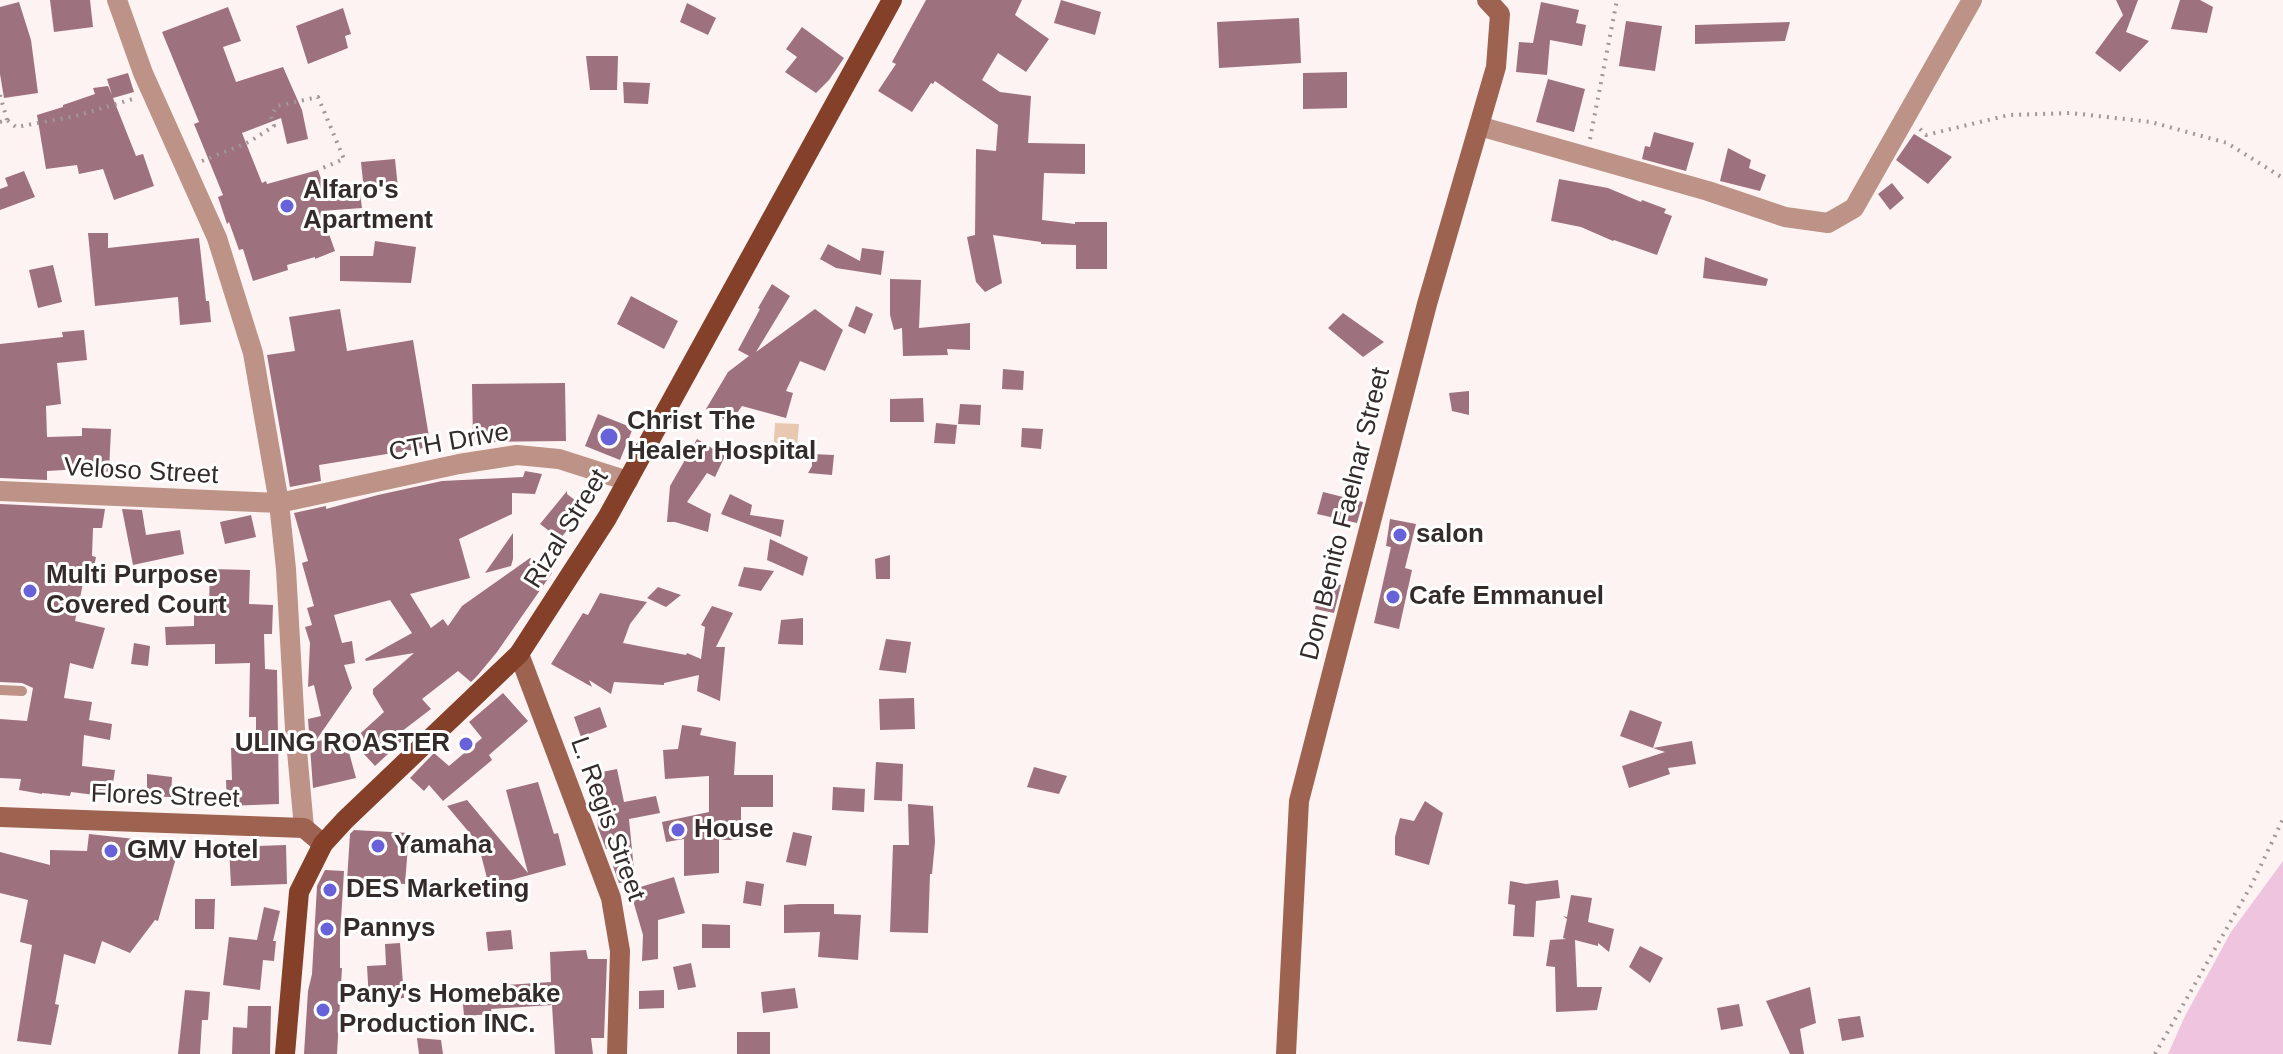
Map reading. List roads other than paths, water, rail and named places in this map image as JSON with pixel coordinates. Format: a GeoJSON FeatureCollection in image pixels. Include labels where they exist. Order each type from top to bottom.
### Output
{"type":"FeatureCollection","features":[{"type":"Feature","properties":{"kind":"main road","name":"Rizal Street"},"geometry":{"type":"LineString","coordinates":[[285,1054],[299,892],[323,844],[519,654],[607,518],[892,0]]}},
{"type":"Feature","properties":{"kind":"street"},"geometry":{"type":"LineString","coordinates":[[117,0],[152,93],[217,238],[253,353],[279,503],[304,828],[323,844]]}},
{"type":"Feature","properties":{"kind":"street","name":"Don Benito Faelnar Street"},"geometry":{"type":"LineString","coordinates":[[1286,1054],[1299,801],[1427,304],[1496,67],[1500,14],[1487,0]]}},
{"type":"Feature","properties":{"kind":"street"},"geometry":{"type":"LineString","coordinates":[[1479,126],[1708,191],[1785,217],[1828,223],[1854,208],[1972,0]]}},
{"type":"Feature","properties":{"kind":"street","name":"CTH Drive"},"geometry":{"type":"LineString","coordinates":[[279,503],[459,464],[517,455],[559,459],[628,481]]}},
{"type":"Feature","properties":{"kind":"street","name":"Veloso Street"},"geometry":{"type":"LineString","coordinates":[[0,491],[279,503]]}},
{"type":"Feature","properties":{"kind":"street","name":"L. Regis Street"},"geometry":{"type":"LineString","coordinates":[[519,654],[611,898],[620,951],[617,1054]]}},
{"type":"Feature","properties":{"kind":"street","name":"Flores Street"},"geometry":{"type":"LineString","coordinates":[[0,817],[304,828]]}},
{"type":"Feature","properties":{"kind":"lane"},"geometry":{"type":"LineString","coordinates":[[0,690],[22,691]]}},
{"type":"Feature","properties":{"kind":"place","name":"Alfaro's Apartment"},"geometry":{"type":"Point","coordinates":[287,206]}},
{"type":"Feature","properties":{"kind":"place","name":"Christ The Healer Hospital"},"geometry":{"type":"Point","coordinates":[609,437]}},
{"type":"Feature","properties":{"kind":"place","name":"salon"},"geometry":{"type":"Point","coordinates":[1400,535]}},
{"type":"Feature","properties":{"kind":"place","name":"Multi Purpose Covered Court"},"geometry":{"type":"Point","coordinates":[30,591]}},
{"type":"Feature","properties":{"kind":"place","name":"Cafe Emmanuel"},"geometry":{"type":"Point","coordinates":[1393,597]}},
{"type":"Feature","properties":{"kind":"place","name":"ULING ROASTER"},"geometry":{"type":"Point","coordinates":[466,744]}},
{"type":"Feature","properties":{"kind":"place","name":"House"},"geometry":{"type":"Point","coordinates":[678,830]}},
{"type":"Feature","properties":{"kind":"place","name":"Yamaha"},"geometry":{"type":"Point","coordinates":[378,846]}},
{"type":"Feature","properties":{"kind":"place","name":"GMV Hotel"},"geometry":{"type":"Point","coordinates":[111,851]}},
{"type":"Feature","properties":{"kind":"place","name":"DES Marketing"},"geometry":{"type":"Point","coordinates":[330,890]}},
{"type":"Feature","properties":{"kind":"place","name":"Pannys"},"geometry":{"type":"Point","coordinates":[327,929]}},
{"type":"Feature","properties":{"kind":"place","name":"Pany's Homebake Production INC."},"geometry":{"type":"Point","coordinates":[323,1010]}}]}
